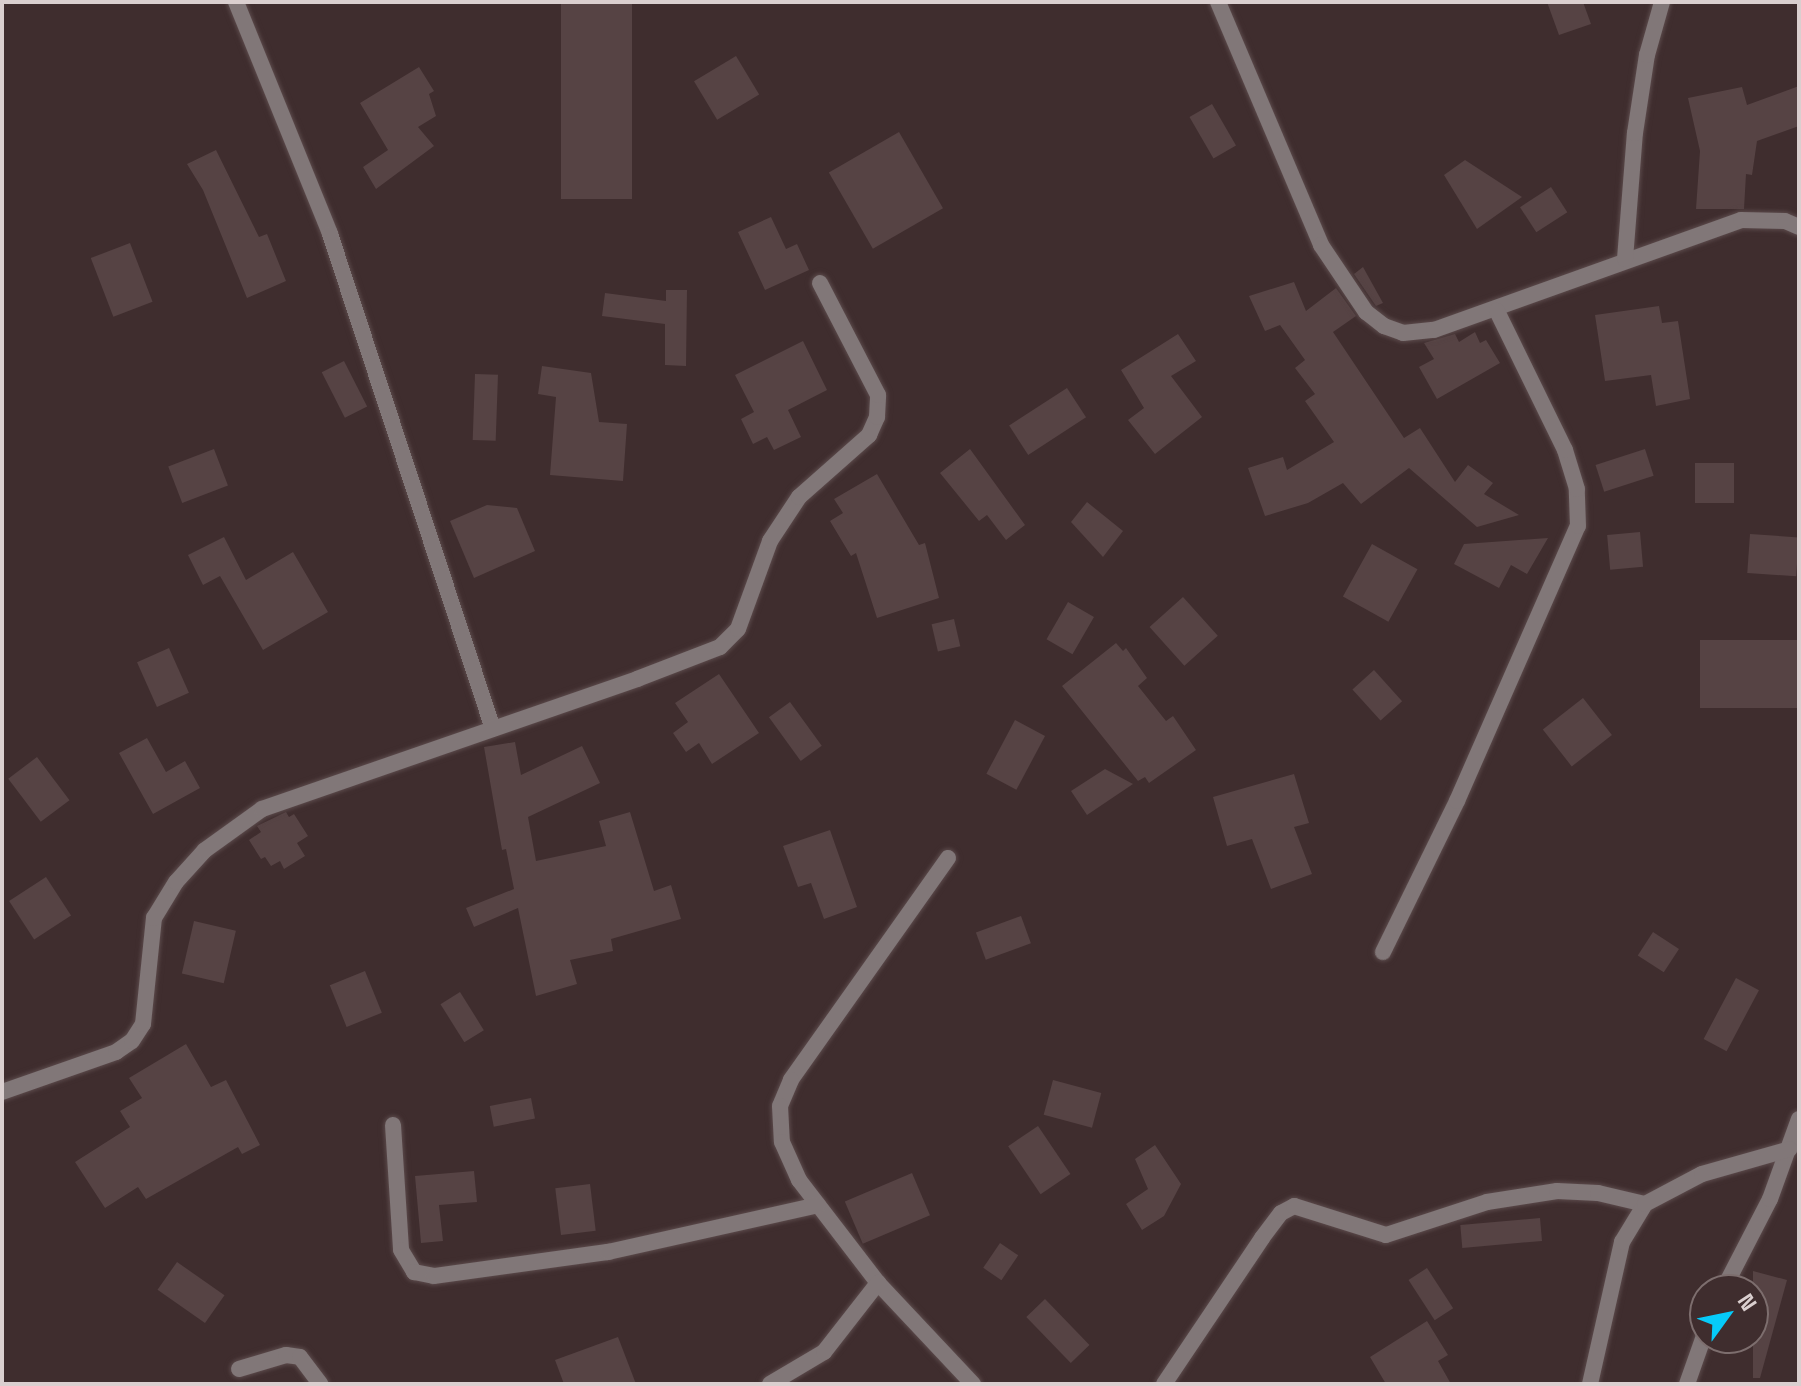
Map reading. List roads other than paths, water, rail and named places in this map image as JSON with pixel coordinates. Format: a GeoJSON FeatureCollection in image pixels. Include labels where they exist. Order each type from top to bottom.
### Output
{"type":"FeatureCollection","features":[{"type":"Feature","properties":{"kind":"street"},"geometry":{"type":"LineString","coordinates":[[236,2],[330,234],[493,729]]}},
{"type":"Feature","properties":{"kind":"street"},"geometry":{"type":"LineString","coordinates":[[1218,2],[1321,245],[1366,312],[1403,333],[1434,330],[1497,311],[1625,259],[1741,220],[1794,222]]}},
{"type":"Feature","properties":{"kind":"street"},"geometry":{"type":"LineString","coordinates":[[1625,259],[1635,133],[1647,55],[1662,2]]}},
{"type":"Feature","properties":{"kind":"street"},"geometry":{"type":"LineString","coordinates":[[2,1092],[116,1052],[132,1041],[143,1024],[154,918],[176,882],[205,850],[262,809],[720,647],[738,629],[770,541],[799,497],[869,435],[877,417],[878,395],[820,283]]}},
{"type":"Feature","properties":{"kind":"street"},"geometry":{"type":"LineString","coordinates":[[1383,952],[1457,801],[1578,526],[1577,489],[1565,450],[1497,311]]}},
{"type":"Feature","properties":{"kind":"street"},"geometry":{"type":"LineString","coordinates":[[948,858],[791,1080],[780,1106],[782,1142],[818,1205],[878,1283],[973,1384]]}},
{"type":"Feature","properties":{"kind":"street"},"geometry":{"type":"LineString","coordinates":[[1731,1274],[1790,1149],[1799,1119]]}},
{"type":"Feature","properties":{"kind":"street"},"geometry":{"type":"LineString","coordinates":[[393,1125],[401,1250],[414,1272],[434,1276],[608,1252],[818,1205]]}},
{"type":"Feature","properties":{"kind":"street"},"geometry":{"type":"LineString","coordinates":[[1590,1384],[1622,1242],[1645,1204],[1702,1174],[1790,1149]]}},
{"type":"Feature","properties":{"kind":"street"},"geometry":{"type":"LineString","coordinates":[[1164,1384],[1262,1238],[1281,1213],[1294,1206],[1386,1235],[1487,1202],[1557,1191],[1598,1193],[1645,1204]]}},
{"type":"Feature","properties":{"kind":"street"},"geometry":{"type":"LineString","coordinates":[[770,1384],[824,1352],[878,1283]]}},
{"type":"Feature","properties":{"kind":"street"},"geometry":{"type":"LineString","coordinates":[[1687,1384],[1698,1354]]}},
{"type":"Feature","properties":{"kind":"street"},"geometry":{"type":"LineString","coordinates":[[239,1369],[286,1355],[300,1357],[320,1384]]}}]}
